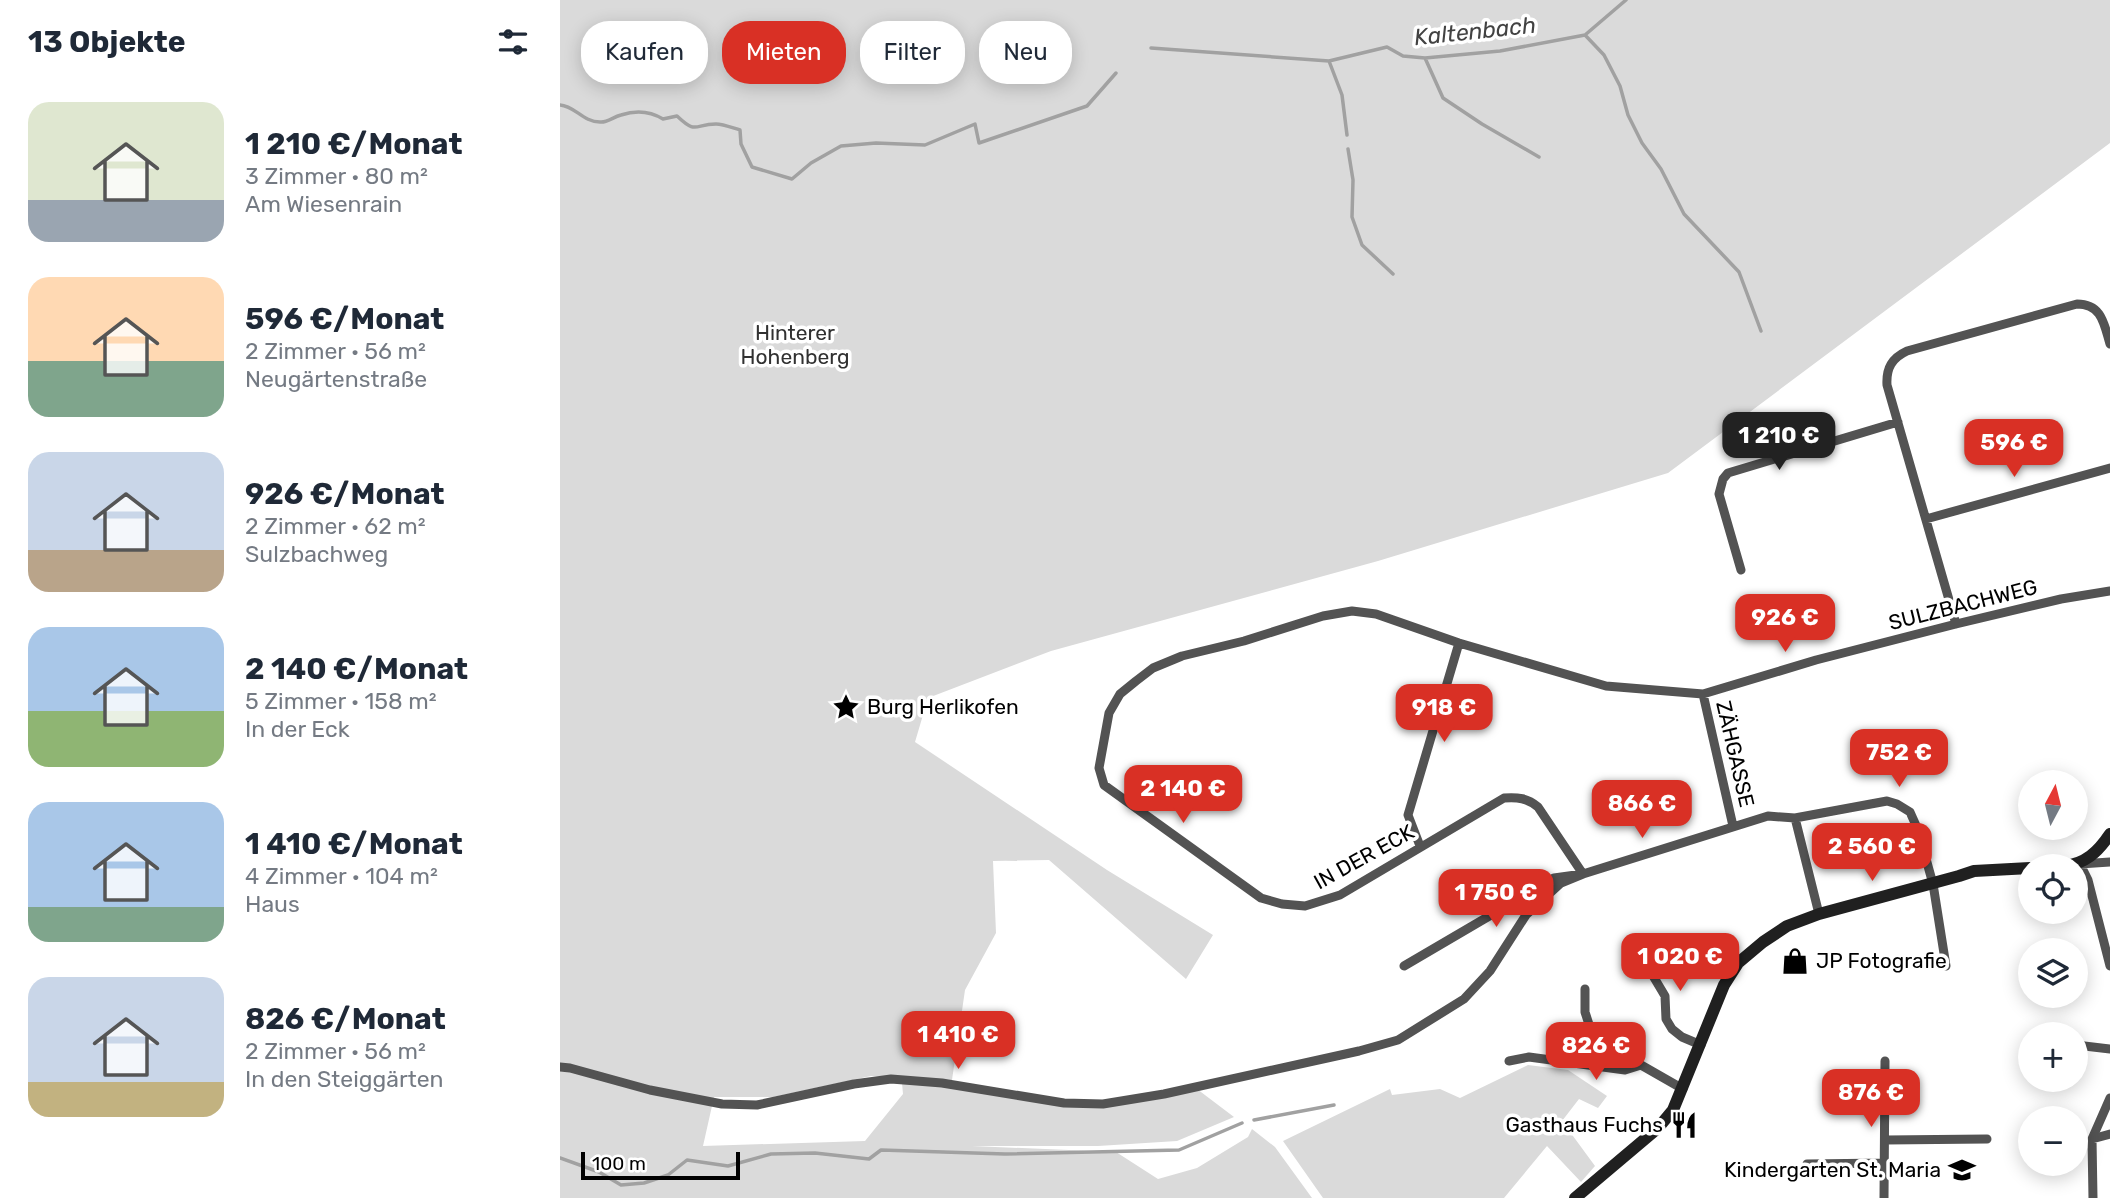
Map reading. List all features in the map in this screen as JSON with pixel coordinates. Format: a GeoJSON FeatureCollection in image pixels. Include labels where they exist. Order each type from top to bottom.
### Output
{"type":"FeatureCollection","features":[{"type":"Feature","properties":{"kind":"main road"},"geometry":{"type":"LineString","coordinates":[[2088,857],[2110,834]]}},
{"type":"Feature","properties":{"kind":"main road"},"geometry":{"type":"LineString","coordinates":[[1574,1198],[1658,1128],[1673,1110],[1724,985],[1738,963],[1763,942],[1787,926],[1819,914],[1974,871],[2018,869]]}},
{"type":"Feature","properties":{"kind":"street"},"geometry":{"type":"LineString","coordinates":[[1956,624],[1886,377],[1893,360],[1908,351],[2077,304],[2087,304],[2100,313],[2110,344]]}},
{"type":"Feature","properties":{"kind":"street"},"geometry":{"type":"LineString","coordinates":[[1741,569],[1719,494],[1723,479],[1728,473],[1898,422]]}},
{"type":"Feature","properties":{"kind":"street"},"geometry":{"type":"LineString","coordinates":[[1926,519],[2110,468]]}},
{"type":"Feature","properties":{"kind":"street","name":"SULZBACHWEG"},"geometry":{"type":"LineString","coordinates":[[1459,643],[1606,686],[1703,694],[1816,660],[1956,624],[2061,599],[2110,591]]}},
{"type":"Feature","properties":{"kind":"street","name":"IN DER ECK"},"geometry":{"type":"LineString","coordinates":[[1459,643],[1376,614],[1352,611],[1323,616],[1244,641],[1182,656],[1153,668],[1121,694],[1108,713],[1099,768],[1104,785],[1261,898],[1282,904],[1305,906],[1340,895],[1504,797],[1529,800],[1538,807],[1583,874]]}},
{"type":"Feature","properties":{"kind":"street"},"geometry":{"type":"LineString","coordinates":[[1420,846],[1408,815],[1459,643]]}},
{"type":"Feature","properties":{"kind":"street","name":"ZÄHGASSE"},"geometry":{"type":"LineString","coordinates":[[1703,694],[1733,826],[1768,816],[1795,818],[1886,801],[1897,803],[1910,812],[1918,830],[1933,884]]}},
{"type":"Feature","properties":{"kind":"street"},"geometry":{"type":"LineString","coordinates":[[1795,818],[1819,914]]}},
{"type":"Feature","properties":{"kind":"street"},"geometry":{"type":"LineString","coordinates":[[560,1067],[650,1090],[722,1104],[757,1105],[854,1084],[891,1079],[942,1083],[1064,1103],[1103,1104],[1164,1094],[1398,1040],[1464,999],[1490,971],[1526,915],[1561,883],[1733,826]]}},
{"type":"Feature","properties":{"kind":"street"},"geometry":{"type":"LineString","coordinates":[[2088,863],[2110,862]]}},
{"type":"Feature","properties":{"kind":"street"},"geometry":{"type":"LineString","coordinates":[[1404,967],[1554,878],[1583,874]]}},
{"type":"Feature","properties":{"kind":"street"},"geometry":{"type":"LineString","coordinates":[[2088,880],[2105,920],[2110,966]]}},
{"type":"Feature","properties":{"kind":"street"},"geometry":{"type":"LineString","coordinates":[[1933,884],[1946,966]]}},
{"type":"Feature","properties":{"kind":"street"},"geometry":{"type":"LineString","coordinates":[[1640,954],[1665,996],[1666,1019],[1672,1029],[1700,1045]]}},
{"type":"Feature","properties":{"kind":"street"},"geometry":{"type":"LineString","coordinates":[[1585,989],[1585,1012],[1594,1040],[1626,1052],[1632,1060],[1683,1089]]}},
{"type":"Feature","properties":{"kind":"street"},"geometry":{"type":"LineString","coordinates":[[2088,1046],[2110,1049]]}},
{"type":"Feature","properties":{"kind":"street"},"geometry":{"type":"LineString","coordinates":[[1509,1061],[1529,1057],[1625,1070],[1641,1065]]}},
{"type":"Feature","properties":{"kind":"street"},"geometry":{"type":"LineString","coordinates":[[1884,1198],[1885,1061]]}},
{"type":"Feature","properties":{"kind":"street"},"geometry":{"type":"LineString","coordinates":[[2093,1198],[2092,1139],[2110,1098]]}},
{"type":"Feature","properties":{"kind":"street"},"geometry":{"type":"LineString","coordinates":[[2092,1139],[2110,1134]]}},
{"type":"Feature","properties":{"kind":"street"},"geometry":{"type":"LineString","coordinates":[[1886,1140],[1987,1139]]}},
{"type":"Feature","properties":{"kind":"street"},"geometry":{"type":"LineString","coordinates":[[1807,1164],[1885,1163]]}},
{"type":"Feature","properties":{"kind":"green space","name":"Hinterer Hohenberg"},"geometry":{"type":"Polygon","coordinates":[[[560,0],[2110,0],[2110,143],[1668,473],[1378,561],[1051,651],[928,698],[915,742],[1107,870],[1213,935],[1186,979],[1049,860],[993,861],[996,933],[965,990],[952,1080],[871,1076],[773,1097],[714,1097],[703,1146],[865,1141],[903,1094],[902,1083],[1083,1105],[1197,1089],[1234,1117],[1177,1141],[1098,1146],[972,1146],[1116,1152],[1158,1179],[1197,1168],[1248,1137],[1252,1129],[1275,1147],[1312,1198],[560,1198],[560,0]]]}},
{"type":"Feature","properties":{"kind":"green space"},"geometry":{"type":"Polygon","coordinates":[[[1528,1065],[1568,1070],[1607,1096],[1598,1108],[1579,1099],[1562,1121],[1595,1166],[1581,1182],[1547,1146],[1504,1198],[1323,1198],[1283,1141],[1390,1089],[1392,1095],[1440,1089],[1460,1098],[1528,1065]]]}},
{"type":"Feature","properties":{"kind":"waterway","name":"Kaltenbach"},"geometry":{"type":"LineString","coordinates":[[1151,48],[1329,61],[1387,47],[1403,56],[1425,58],[1500,51],[1585,35],[1626,0]]}},
{"type":"Feature","properties":{"kind":"waterway"},"geometry":{"type":"LineString","coordinates":[[1585,35],[1604,55],[1620,86],[1628,115],[1642,143],[1661,169],[1684,214],[1739,272],[1761,331]]}},
{"type":"Feature","properties":{"kind":"waterway"},"geometry":{"type":"LineString","coordinates":[[1425,58],[1443,98],[1539,157]]}},
{"type":"Feature","properties":{"kind":"waterway"},"geometry":{"type":"LineString","coordinates":[[1329,61],[1342,95],[1347,135]]}},
{"type":"Feature","properties":{"kind":"waterway","name":"Kaltenbach"},"geometry":{"type":"LineString","coordinates":[[560,105],[600,122],[627,113],[643,112],[663,119],[677,116],[692,127],[719,124],[740,130],[741,144],[752,167],[792,179],[811,163],[841,146],[876,143],[925,145],[975,124],[979,143],[1087,106],[1116,73]]}},
{"type":"Feature","properties":{"kind":"waterway"},"geometry":{"type":"LineString","coordinates":[[1348,149],[1353,180],[1352,217],[1362,245],[1393,274]]}},
{"type":"Feature","properties":{"kind":"waterway"},"geometry":{"type":"LineString","coordinates":[[1254,1120],[1334,1105]]}},
{"type":"Feature","properties":{"kind":"waterway"},"geometry":{"type":"LineString","coordinates":[[560,1158],[599,1172],[621,1185],[644,1183],[668,1175],[687,1160],[728,1166],[771,1154],[815,1153],[869,1159],[881,1150],[1005,1154],[1179,1150],[1242,1123]]}},
{"type":"Feature","properties":{"kind":"place","name":"Burg Herlikofen"},"geometry":{"type":"Point","coordinates":[846,707]}},
{"type":"Feature","properties":{"kind":"place","name":"JP Fotografie"},"geometry":{"type":"Point","coordinates":[1795,961]}},
{"type":"Feature","properties":{"kind":"place","name":"Gasthaus Fuchs"},"geometry":{"type":"Point","coordinates":[1684,1125]}},
{"type":"Feature","properties":{"kind":"place","name":"Kindergarten St. Maria"},"geometry":{"type":"Point","coordinates":[1962,1170]}}]}
